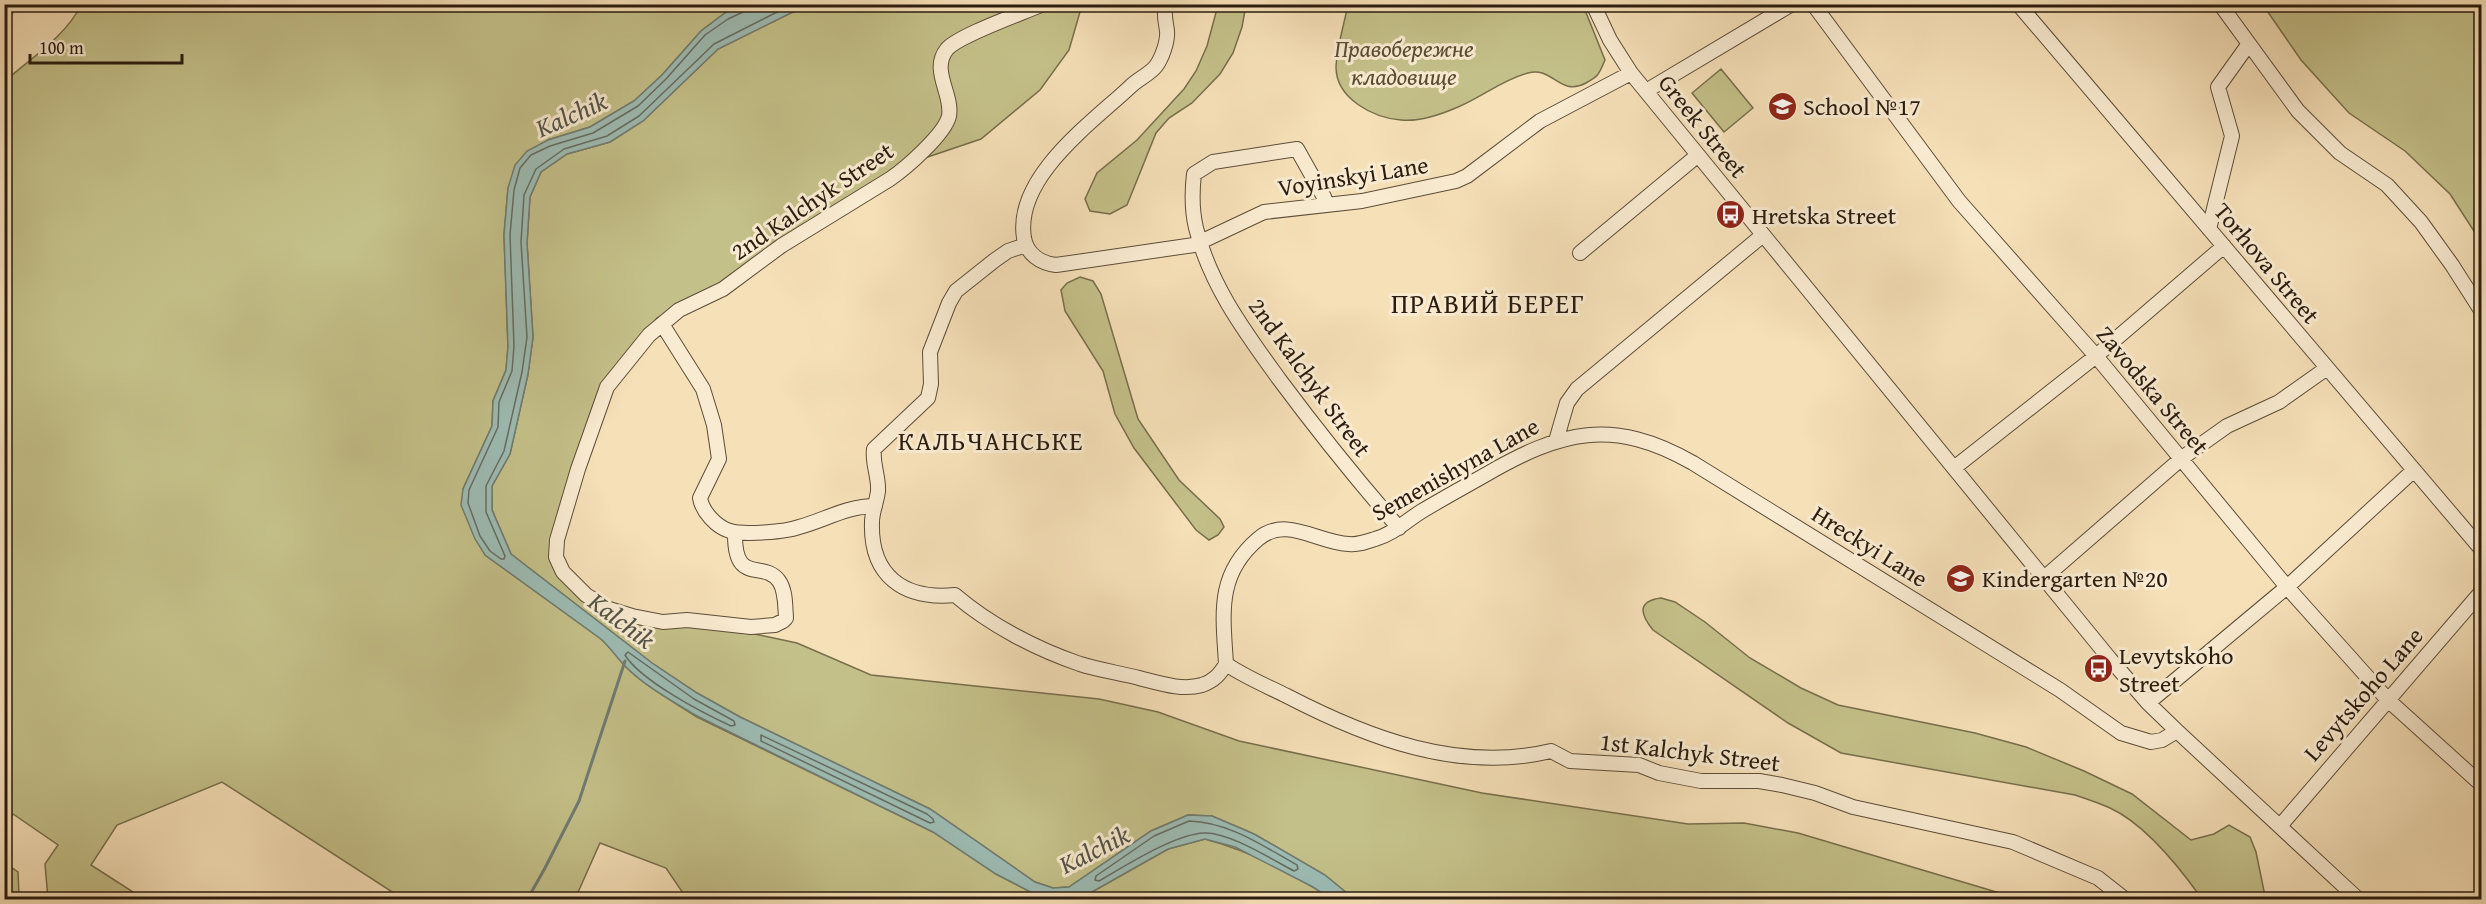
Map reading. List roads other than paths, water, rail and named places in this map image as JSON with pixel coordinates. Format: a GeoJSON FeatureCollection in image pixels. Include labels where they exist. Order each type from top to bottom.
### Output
{"type":"FeatureCollection","features":[{"type":"Feature","properties":{"kind":"street"},"geometry":{"type":"LineString","coordinates":[[4,11],[11,4]]}},
{"type":"Feature","properties":{"kind":"street","name":"2nd Kalchyk Street"},"geometry":{"type":"LineString","coordinates":[[735,532],[735,548],[741,563],[749,569],[775,577],[780,583],[784,595],[786,618],[780,623],[752,627],[687,620],[663,622],[621,613],[609,609],[586,595],[567,577],[556,557],[557,540],[575,479],[607,387],[640,344],[679,309],[723,289],[781,246],[906,167],[942,130],[948,119],[948,102],[941,66],[947,50],[957,42],[1043,4]]}},
{"type":"Feature","properties":{"kind":"street"},"geometry":{"type":"LineString","coordinates":[[1166,4],[1164,15],[1167,34],[1156,67],[1133,84],[1076,135],[1042,176],[1031,195],[1023,222],[1026,245],[1035,257],[1048,264],[1056,265],[1171,249],[1201,242]]}},
{"type":"Feature","properties":{"kind":"street","name":"Greek Street"},"geometry":{"type":"LineString","coordinates":[[1593,4],[1610,40],[1631,73],[1763,235]]}},
{"type":"Feature","properties":{"kind":"street"},"geometry":{"type":"LineString","coordinates":[[1646,90],[1792,4]]}},
{"type":"Feature","properties":{"kind":"street","name":"Zavodska Street"},"geometry":{"type":"LineString","coordinates":[[1813,4],[1959,201],[2097,356],[2287,586],[2388,700],[2481,785]]}},
{"type":"Feature","properties":{"kind":"street","name":"Torhova Street"},"geometry":{"type":"LineString","coordinates":[[2018,4],[2481,550]]}},
{"type":"Feature","properties":{"kind":"street"},"geometry":{"type":"LineString","coordinates":[[2220,4],[2298,111],[2340,153],[2387,186],[2421,222],[2452,265],[2481,312]]}},
{"type":"Feature","properties":{"kind":"street"},"geometry":{"type":"LineString","coordinates":[[2209,229],[2232,136],[2218,87],[2248,45]]}},
{"type":"Feature","properties":{"kind":"street","name":"Voyinskyi Lane"},"geometry":{"type":"LineString","coordinates":[[1201,242],[1258,214],[1288,208],[1362,201],[1456,181],[1467,176],[1540,121],[1631,73]]}},
{"type":"Feature","properties":{"kind":"street","name":"2nd Kalchyk Street"},"geometry":{"type":"LineString","coordinates":[[1326,204],[1297,149],[1213,162],[1194,174],[1194,208],[1201,242],[1224,297],[1266,361],[1344,462],[1399,528]]}},
{"type":"Feature","properties":{"kind":"street"},"geometry":{"type":"LineString","coordinates":[[1580,253],[1698,155]]}},
{"type":"Feature","properties":{"kind":"street"},"geometry":{"type":"LineString","coordinates":[[1763,235],[2148,703],[2359,900]]}},
{"type":"Feature","properties":{"kind":"street","name":"Semenishyna Lane"},"geometry":{"type":"LineString","coordinates":[[1227,664],[1222,608],[1227,584],[1238,563],[1258,539],[1267,532],[1284,528],[1347,544],[1358,544],[1380,538],[1513,459],[1556,441],[1567,403],[1577,389],[1763,235]]}},
{"type":"Feature","properties":{"kind":"street"},"geometry":{"type":"LineString","coordinates":[[1026,245],[1008,251],[956,291],[948,303],[930,352],[931,384],[928,398],[874,449],[878,485],[872,522],[873,542],[880,565],[889,579],[910,591],[939,596],[955,595],[987,619],[1057,655],[1083,664],[1164,684],[1190,687],[1201,685],[1215,678],[1227,664]]}},
{"type":"Feature","properties":{"kind":"street"},"geometry":{"type":"LineString","coordinates":[[1954,468],[2097,356],[2224,246]]}},
{"type":"Feature","properties":{"kind":"street"},"geometry":{"type":"LineString","coordinates":[[662,324],[703,389],[714,425],[719,459],[702,492],[701,502],[714,520],[726,530],[735,532],[784,531],[852,508],[875,506]]}},
{"type":"Feature","properties":{"kind":"street"},"geometry":{"type":"LineString","coordinates":[[2044,578],[2182,458],[2227,426],[2279,402],[2327,368]]}},
{"type":"Feature","properties":{"kind":"street","name":"Hreckyi Lane"},"geometry":{"type":"LineString","coordinates":[[1556,441],[1580,436],[1615,436],[1650,443],[1672,452],[2060,690],[2121,733],[2151,742],[2162,740],[2177,731]]}},
{"type":"Feature","properties":{"kind":"street"},"geometry":{"type":"LineString","coordinates":[[2148,703],[2287,586],[2414,470]]}},
{"type":"Feature","properties":{"kind":"street","name":"Levytskoho Lane"},"geometry":{"type":"LineString","coordinates":[[2280,826],[2481,591]]}},
{"type":"Feature","properties":{"kind":"street","name":"1st Kalchyk Street"},"geometry":{"type":"LineString","coordinates":[[1227,664],[1306,706],[1394,743],[1492,758],[1524,757],[1551,751],[1570,761],[1639,765],[1659,773],[1701,781],[1760,781],[1782,785],[1815,793],[1863,810],[2013,842],[2098,878],[2126,900]]}},
{"type":"Feature","properties":{"kind":"water"},"geometry":{"type":"Polygon","coordinates":[[[746,4],[807,5],[718,49],[643,121],[610,142],[567,154],[541,172],[530,197],[527,243],[533,337],[528,374],[510,454],[492,486],[492,510],[511,554],[652,663],[697,693],[740,717],[930,809],[1035,882],[1053,888],[1069,887],[1151,831],[1188,815],[1212,816],[1254,834],[1325,875],[1354,899],[1331,899],[1313,887],[1235,847],[1205,839],[1168,849],[1083,897],[1044,899],[996,874],[933,832],[697,716],[670,700],[634,674],[601,639],[485,555],[475,539],[461,505],[463,489],[492,426],[493,401],[506,370],[508,347],[504,235],[508,188],[515,165],[527,151],[548,140],[590,127],[634,101],[662,75],[701,31],[725,13],[746,4]]]}},
{"type":"Feature","properties":{"kind":"waterway"},"geometry":{"type":"LineString","coordinates":[[527,900],[579,801],[625,661]]}},
{"type":"Feature","properties":{"kind":"place","name":"School №17"},"geometry":{"type":"Point","coordinates":[1782,106]}},
{"type":"Feature","properties":{"kind":"place","name":"Hretska Street"},"geometry":{"type":"Point","coordinates":[1731,215]}},
{"type":"Feature","properties":{"kind":"place","name":"Kindergarten №20"},"geometry":{"type":"Point","coordinates":[1961,578]}},
{"type":"Feature","properties":{"kind":"place","name":"Levytskoho Street"},"geometry":{"type":"Point","coordinates":[2098,669]}},
{"type":"Feature","properties":{"kind":"district","name":"ПРАВИЙ БЕРЕГ"},"geometry":{"type":"Point","coordinates":[1488,303]}},
{"type":"Feature","properties":{"kind":"district","name":"КАЛЬЧАНСЬКЕ"},"geometry":{"type":"Point","coordinates":[991,440]}},
{"type":"Feature","properties":{"kind":"park label","name":"Правобережне кладовище"},"geometry":{"type":"Point","coordinates":[1404,62]}},
{"type":"Feature","properties":{"kind":"water label","name":"Kalchik"},"geometry":{"type":"Point","coordinates":[571,114]}},
{"type":"Feature","properties":{"kind":"water label","name":"Kalchik"},"geometry":{"type":"Point","coordinates":[622,620]}},
{"type":"Feature","properties":{"kind":"water label","name":"Kalchik"},"geometry":{"type":"Point","coordinates":[1094,849]}}]}
